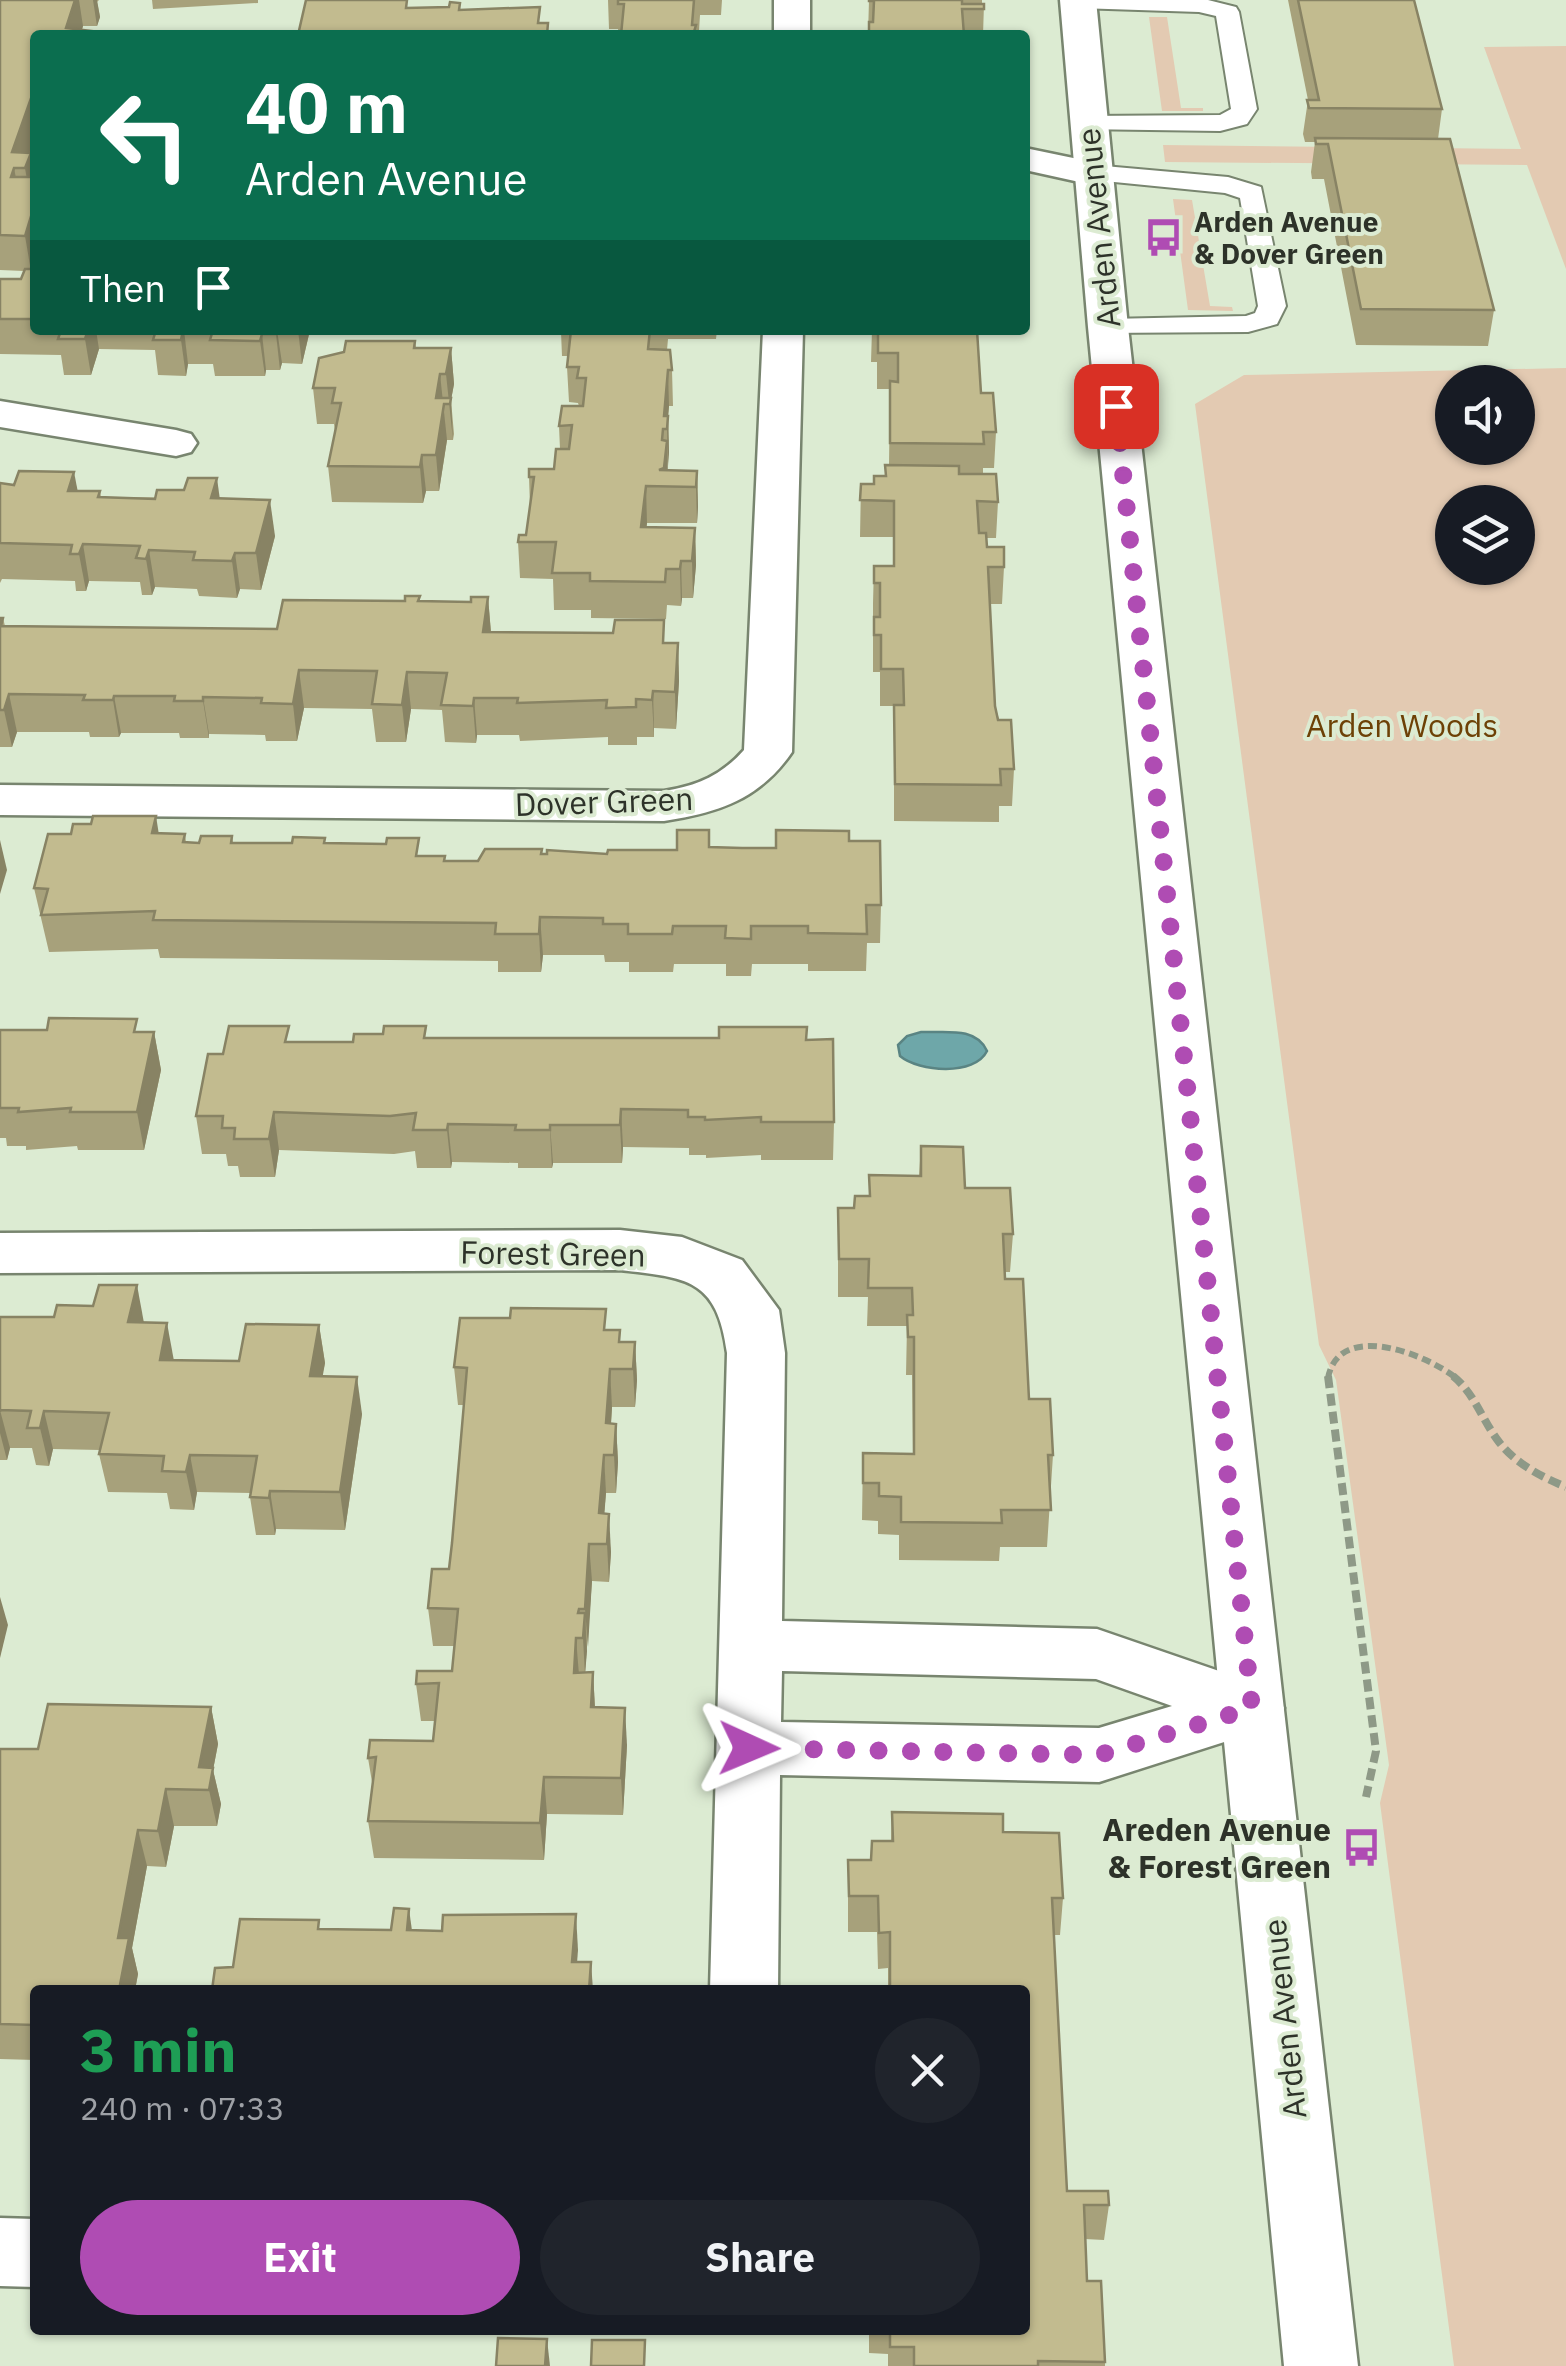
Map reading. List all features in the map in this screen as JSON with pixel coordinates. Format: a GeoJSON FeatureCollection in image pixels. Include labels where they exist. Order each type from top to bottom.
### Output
{"type":"FeatureCollection","features":[{"type":"Feature","properties":{"kind":"street"},"geometry":{"type":"LineString","coordinates":[[792,0],[792,30]]}},
{"type":"Feature","properties":{"kind":"street","name":"Arden Avenue"},"geometry":{"type":"LineString","coordinates":[[1078,0],[1108,326],[1321,2366]]}},
{"type":"Feature","properties":{"kind":"street"},"geometry":{"type":"LineString","coordinates":[[1030,158],[1090,149]]}},
{"type":"Feature","properties":{"kind":"street"},"geometry":{"type":"LineString","coordinates":[[1030,184],[1090,149]]}},
{"type":"Feature","properties":{"kind":"street","name":"Dover Green"},"geometry":{"type":"LineString","coordinates":[[0,800],[664,806],[702,800],[732,789],[753,772],[768,752],[783,335]]}},
{"type":"Feature","properties":{"kind":"street"},"geometry":{"type":"LineString","coordinates":[[0,414],[176,443]]}},
{"type":"Feature","properties":{"kind":"street","name":"Forest Green"},"geometry":{"type":"LineString","coordinates":[[0,1253],[620,1250],[682,1257],[722,1275],[750,1310],[756,1353],[744,1985]]}},
{"type":"Feature","properties":{"kind":"street"},"geometry":{"type":"LineString","coordinates":[[751,1645],[1097,1654],[1252,1708]]}},
{"type":"Feature","properties":{"kind":"street"},"geometry":{"type":"LineString","coordinates":[[749,1748],[1099,1755],[1252,1708]]}},
{"type":"Feature","properties":{"kind":"street"},"geometry":{"type":"LineString","coordinates":[[0,2252],[30,2253]]}},
{"type":"Feature","properties":{"kind":"lane"},"geometry":{"type":"LineString","coordinates":[[1078,0],[1199,5],[1227,12],[1244,110],[1238,119],[1090,149]]}},
{"type":"Feature","properties":{"kind":"lane"},"geometry":{"type":"LineString","coordinates":[[1090,149],[1252,194],[1272,306],[1267,318],[1248,324],[1108,326]]}},
{"type":"Feature","properties":{"kind":"path"},"geometry":{"type":"LineString","coordinates":[[1366,1797],[1376,1751],[1327,1388],[1328,1370],[1335,1358],[1348,1350],[1382,1346],[1418,1355],[1440,1366],[1471,1394],[1502,1447],[1521,1464],[1566,1486]]}},
{"type":"Feature","properties":{"kind":"green space"},"geometry":{"type":"Polygon","coordinates":[[[1149,17],[1167,17],[1181,108],[1203,111],[1162,111],[1149,17]]]}},
{"type":"Feature","properties":{"kind":"green space"},"geometry":{"type":"Polygon","coordinates":[[[1566,46],[1566,269],[1527,165],[1165,162],[1163,145],[1521,149],[1484,47],[1566,46]]]}},
{"type":"Feature","properties":{"kind":"green space"},"geometry":{"type":"Polygon","coordinates":[[[1173,199],[1192,200],[1210,306],[1232,307],[1233,311],[1188,310],[1173,199]]]}},
{"type":"Feature","properties":{"kind":"green space","name":"Arden Woods"},"geometry":{"type":"Polygon","coordinates":[[[1566,368],[1566,2366],[1454,2366],[1380,1803],[1389,1765],[1336,1380],[1319,1345],[1195,404],[1244,375],[1435,371],[1435,465],[1535,465],[1535,369],[1566,368]]]}},
{"type":"Feature","properties":{"kind":"water"},"geometry":{"type":"Polygon","coordinates":[[[921,1032],[967,1034],[987,1051],[981,1059],[959,1068],[920,1065],[900,1056],[898,1045],[907,1036],[921,1032]]]}},
{"type":"Feature","properties":{"kind":"building"},"geometry":{"type":"Polygon","coordinates":[[[0,0],[75,0],[66,28],[83,30],[30,30],[30,101],[12,152],[30,156],[25,168],[14,168],[11,177],[30,177],[30,220],[25,236],[0,235],[0,0]]]}},
{"type":"Feature","properties":{"kind":"building"},"geometry":{"type":"Polygon","coordinates":[[[306,0],[407,0],[406,8],[449,7],[450,2],[460,3],[459,10],[540,7],[538,23],[548,23],[547,30],[299,30],[306,0]]]}},
{"type":"Feature","properties":{"kind":"building"},"geometry":{"type":"Polygon","coordinates":[[[618,0],[694,0],[694,30],[621,30],[624,4],[618,4],[618,0]]]}},
{"type":"Feature","properties":{"kind":"building"},"geometry":{"type":"Polygon","coordinates":[[[962,0],[962,4],[984,4],[984,9],[962,9],[964,30],[869,30],[874,1],[869,1],[962,0]]]}},
{"type":"Feature","properties":{"kind":"building"},"geometry":{"type":"Polygon","coordinates":[[[1298,0],[1414,0],[1442,109],[1309,108],[1307,100],[1319,100],[1298,0]]]}},
{"type":"Feature","properties":{"kind":"building"},"geometry":{"type":"Polygon","coordinates":[[[1315,138],[1450,139],[1494,310],[1361,309],[1328,144],[1316,144],[1315,138]]]}},
{"type":"Feature","properties":{"kind":"building"},"geometry":{"type":"Polygon","coordinates":[[[25,269],[30,269],[30,319],[0,319],[0,279],[21,279],[25,269]]]}},
{"type":"Feature","properties":{"kind":"building"},"geometry":{"type":"Polygon","coordinates":[[[59,335],[86,335],[85,339],[58,339],[59,335]]]}},
{"type":"Feature","properties":{"kind":"building"},"geometry":{"type":"Polygon","coordinates":[[[154,335],[182,335],[181,340],[153,340],[154,335]]]}},
{"type":"Feature","properties":{"kind":"building"},"geometry":{"type":"Polygon","coordinates":[[[212,335],[262,335],[260,341],[210,340],[212,335]]]}},
{"type":"Feature","properties":{"kind":"building"},"geometry":{"type":"Polygon","coordinates":[[[570,335],[649,335],[648,349],[670,350],[672,370],[668,370],[664,416],[668,416],[667,429],[663,429],[662,440],[667,441],[664,468],[659,470],[697,471],[696,487],[646,486],[641,527],[695,528],[692,561],[681,561],[680,569],[666,569],[665,582],[590,581],[590,573],[552,573],[556,542],[518,542],[519,535],[526,535],[534,477],[529,477],[529,469],[554,469],[556,449],[569,449],[572,425],[559,426],[562,406],[583,406],[586,378],[577,378],[579,367],[567,367],[570,335]]]}},
{"type":"Feature","properties":{"kind":"building"},"geometry":{"type":"Polygon","coordinates":[[[878,335],[977,335],[981,393],[993,393],[996,432],[983,432],[984,444],[890,443],[890,381],[898,382],[898,353],[878,353],[878,335]]]}},
{"type":"Feature","properties":{"kind":"building"},"geometry":{"type":"Polygon","coordinates":[[[346,341],[415,341],[414,348],[451,348],[446,374],[440,374],[436,398],[451,398],[450,404],[444,404],[436,455],[422,455],[420,467],[328,466],[341,403],[332,403],[335,388],[313,388],[319,358],[344,352],[346,341]]]}},
{"type":"Feature","properties":{"kind":"building"},"geometry":{"type":"Polygon","coordinates":[[[885,465],[959,466],[959,474],[996,474],[998,502],[977,501],[979,533],[986,533],[987,547],[1004,547],[1004,567],[988,567],[995,706],[998,720],[1011,720],[1014,769],[1000,769],[1001,785],[895,784],[894,705],[904,705],[903,669],[881,669],[881,635],[874,635],[874,617],[880,617],[880,583],[874,583],[874,566],[894,566],[894,501],[860,500],[861,484],[874,484],[874,476],[886,476],[885,465]]]}},
{"type":"Feature","properties":{"kind":"building"},"geometry":{"type":"Polygon","coordinates":[[[19,471],[74,472],[68,491],[100,491],[98,497],[155,499],[157,490],[184,490],[188,478],[217,478],[211,498],[270,500],[256,553],[235,553],[232,561],[193,560],[195,552],[149,550],[146,559],[136,558],[140,546],[83,544],[79,554],[70,554],[72,545],[0,543],[0,483],[14,485],[19,471]]]}},
{"type":"Feature","properties":{"kind":"building"},"geometry":{"type":"Polygon","coordinates":[[[405,596],[420,596],[418,601],[471,602],[471,597],[488,597],[483,632],[613,633],[615,620],[664,620],[663,643],[678,643],[675,692],[653,691],[652,700],[636,699],[636,707],[606,708],[607,700],[517,703],[518,698],[474,698],[473,706],[441,705],[447,673],[407,672],[402,705],[372,704],[377,671],[299,670],[293,704],[261,703],[262,698],[203,697],[203,701],[174,701],[175,696],[114,696],[113,700],[83,700],[85,695],[9,694],[4,710],[0,710],[0,618],[1,626],[277,629],[283,600],[405,601],[405,596]]]}},
{"type":"Feature","properties":{"kind":"building"},"geometry":{"type":"Polygon","coordinates":[[[93,816],[156,816],[152,833],[185,834],[183,842],[199,843],[201,836],[232,836],[231,843],[292,843],[293,837],[325,838],[324,843],[386,844],[387,838],[419,838],[416,856],[445,856],[444,861],[478,861],[485,849],[542,849],[541,854],[547,854],[547,850],[607,854],[608,850],[677,850],[677,830],[709,830],[709,847],[742,848],[776,848],[776,830],[849,831],[849,841],[880,841],[881,905],[866,905],[867,934],[808,933],[808,926],[751,926],[751,939],[725,938],[726,926],[673,926],[672,934],[628,934],[628,924],[603,924],[603,918],[540,917],[539,934],[495,934],[496,923],[153,920],[155,911],[41,915],[48,889],[34,888],[48,834],[71,834],[73,824],[91,824],[93,816]]]}},
{"type":"Feature","properties":{"kind":"building"},"geometry":{"type":"Polygon","coordinates":[[[49,1018],[137,1019],[134,1032],[154,1032],[137,1112],[70,1112],[71,1108],[18,1112],[19,1108],[0,1108],[0,1030],[47,1030],[49,1018]]]}},
{"type":"Feature","properties":{"kind":"building"},"geometry":{"type":"Polygon","coordinates":[[[229,1026],[289,1026],[285,1042],[353,1042],[354,1034],[383,1034],[384,1026],[426,1026],[424,1038],[719,1038],[719,1027],[807,1027],[806,1040],[833,1039],[834,1122],[761,1122],[761,1117],[705,1120],[688,1117],[688,1110],[621,1109],[620,1125],[550,1125],[550,1130],[515,1130],[516,1125],[448,1124],[447,1130],[413,1130],[416,1113],[390,1116],[274,1112],[269,1139],[234,1139],[235,1128],[222,1128],[223,1116],[196,1116],[208,1054],[223,1054],[229,1026]]]}},
{"type":"Feature","properties":{"kind":"building"},"geometry":{"type":"Polygon","coordinates":[[[921,1146],[963,1147],[965,1188],[1010,1188],[1013,1234],[1003,1234],[1005,1279],[1023,1279],[1029,1399],[1050,1399],[1051,1510],[1001,1510],[1002,1523],[901,1522],[901,1497],[879,1496],[879,1483],[863,1483],[863,1453],[914,1454],[914,1337],[908,1337],[907,1315],[913,1315],[912,1288],[868,1288],[869,1259],[839,1259],[838,1208],[854,1208],[855,1196],[870,1196],[869,1175],[921,1176],[921,1146]]]}},
{"type":"Feature","properties":{"kind":"building"},"geometry":{"type":"Polygon","coordinates":[[[99,1285],[137,1285],[128,1322],[167,1323],[160,1360],[239,1361],[246,1324],[319,1325],[310,1376],[357,1377],[340,1492],[270,1491],[269,1498],[250,1497],[257,1456],[190,1455],[186,1472],[162,1471],[164,1456],[99,1454],[109,1413],[44,1411],[40,1428],[27,1428],[31,1411],[0,1410],[0,1317],[54,1317],[57,1305],[93,1306],[99,1285]]]}},
{"type":"Feature","properties":{"kind":"building"},"geometry":{"type":"Polygon","coordinates":[[[511,1308],[606,1309],[604,1330],[620,1330],[619,1342],[635,1342],[633,1369],[610,1369],[606,1423],[616,1424],[614,1455],[604,1455],[599,1513],[609,1514],[607,1544],[589,1544],[585,1609],[578,1613],[585,1613],[583,1638],[576,1638],[574,1673],[593,1672],[591,1707],[625,1708],[621,1778],[544,1777],[540,1823],[368,1821],[376,1757],[368,1758],[370,1740],[433,1741],[439,1683],[416,1684],[417,1671],[452,1671],[458,1609],[428,1608],[432,1569],[449,1569],[452,1543],[467,1368],[454,1367],[460,1318],[510,1318],[511,1308]]]}},
{"type":"Feature","properties":{"kind":"building"},"geometry":{"type":"Polygon","coordinates":[[[48,1704],[211,1707],[199,1767],[213,1768],[209,1790],[166,1789],[158,1831],[138,1830],[118,1938],[129,1938],[120,1985],[30,1985],[30,2025],[0,2024],[0,1749],[38,1749],[48,1704]]]}},
{"type":"Feature","properties":{"kind":"building"},"geometry":{"type":"Polygon","coordinates":[[[892,1812],[1003,1814],[1003,1832],[1059,1833],[1063,1898],[1052,1898],[1067,2191],[1108,2191],[1109,2205],[1084,2205],[1087,2281],[1101,2281],[1105,2362],[914,2366],[914,2347],[890,2347],[890,2335],[1030,2335],[1030,1985],[890,1985],[890,1932],[879,1933],[878,1896],[849,1896],[848,1860],[871,1860],[872,1841],[893,1841],[892,1812]]]}},
{"type":"Feature","properties":{"kind":"building"},"geometry":{"type":"Polygon","coordinates":[[[394,1908],[409,1909],[407,1930],[442,1931],[443,1915],[576,1914],[572,1962],[591,1962],[589,1985],[213,1985],[215,1968],[233,1967],[240,1919],[319,1920],[318,1929],[391,1930],[394,1908]]]}},
{"type":"Feature","properties":{"kind":"building"},"geometry":{"type":"Polygon","coordinates":[[[498,2338],[547,2339],[545,2366],[496,2366],[498,2338]]]}},
{"type":"Feature","properties":{"kind":"building"},"geometry":{"type":"Polygon","coordinates":[[[592,2340],[645,2340],[644,2366],[591,2366],[592,2340]]]}},
{"type":"Feature","properties":{"kind":"place","name":"Arden Avenue & Dover Green"},"geometry":{"type":"Point","coordinates":[1164,237]}},
{"type":"Feature","properties":{"kind":"place","name":"Areden Avenue & Forest Green"},"geometry":{"type":"Point","coordinates":[1361,1847]}},
{"type":"Feature","properties":{"kind":"route"},"geometry":{"type":"LineString","coordinates":[[749,1748],[1099,1755],[1252,1708],[1116,406]]}}]}
